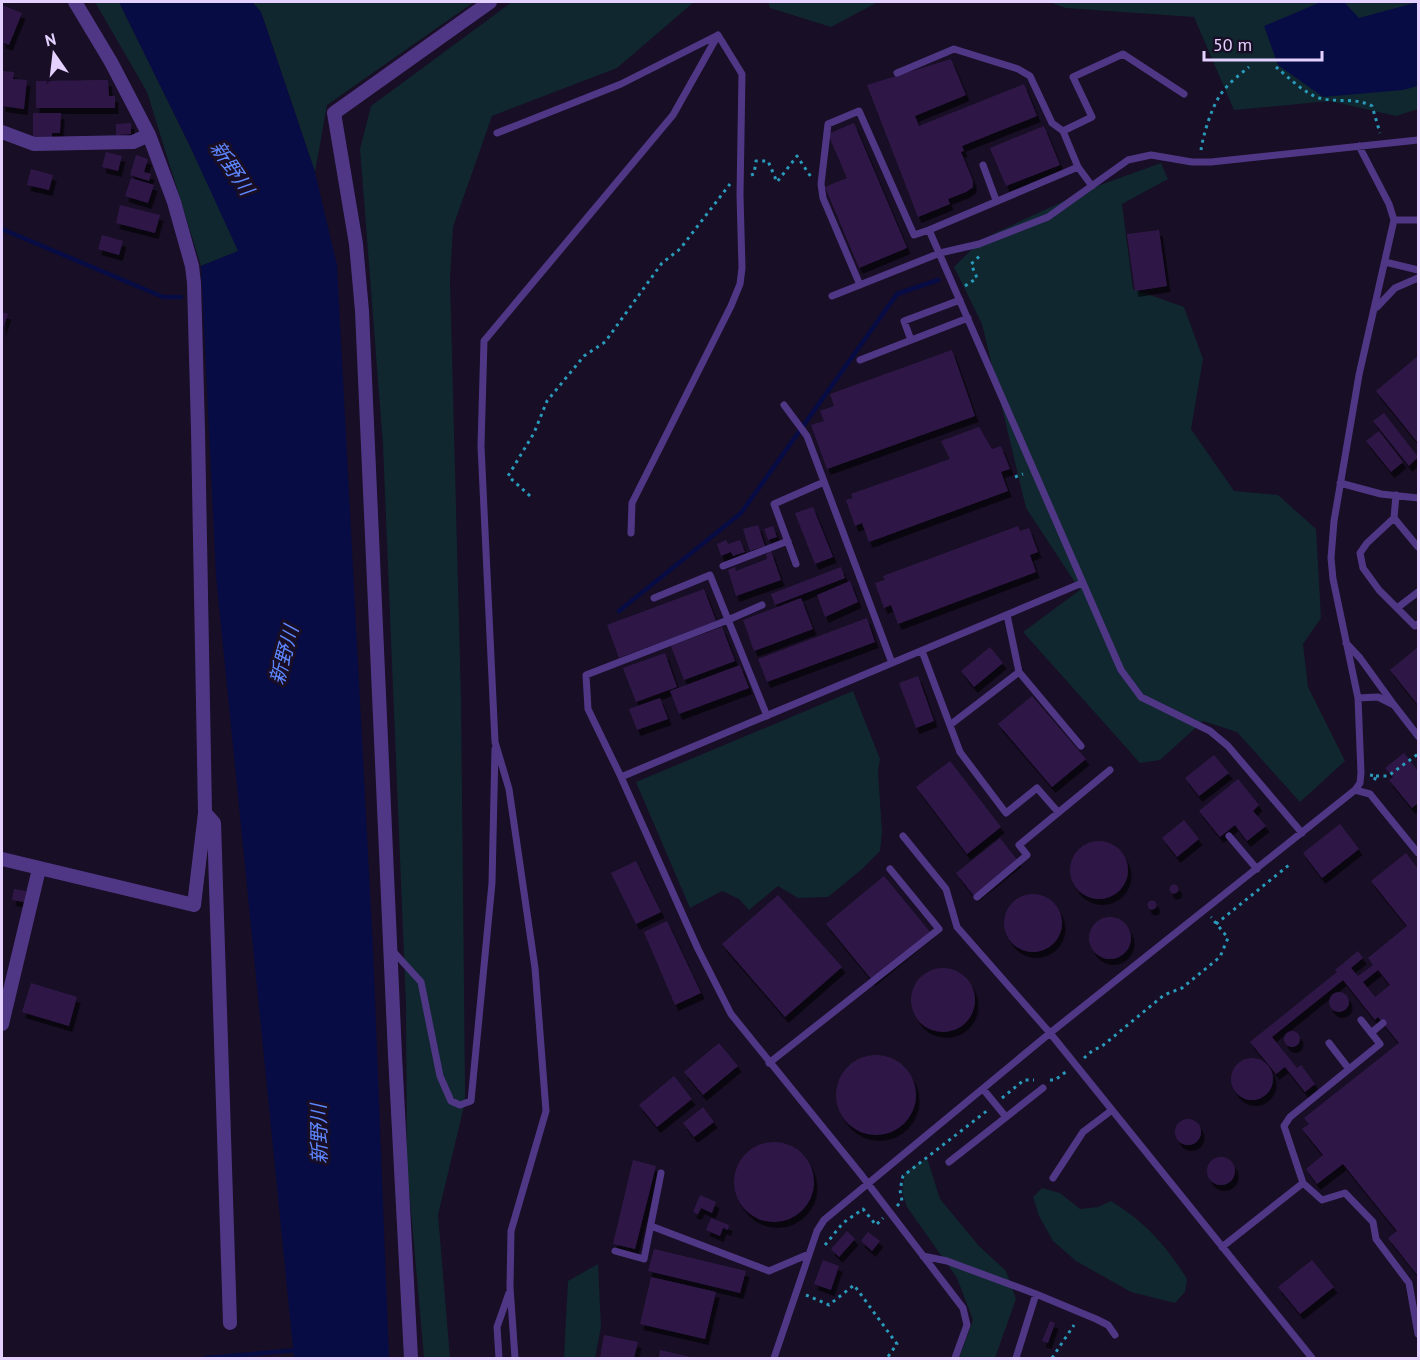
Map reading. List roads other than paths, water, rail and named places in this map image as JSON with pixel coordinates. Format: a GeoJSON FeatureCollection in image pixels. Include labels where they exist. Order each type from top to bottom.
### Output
{"type":"FeatureCollection","features":[{"type":"Feature","properties":{"kind":"street"},"geometry":{"type":"LineString","coordinates":[[2,859],[194,905],[205,813],[198,430],[192,266],[174,202],[149,135],[111,62],[75,2]]}},
{"type":"Feature","properties":{"kind":"street"},"geometry":{"type":"LineString","coordinates":[[411,1359],[390,949],[362,311],[356,244],[334,113],[490,2]]}},
{"type":"Feature","properties":{"kind":"street"},"geometry":{"type":"LineString","coordinates":[[2,132],[34,144],[133,142],[149,135]]}},
{"type":"Feature","properties":{"kind":"street"},"geometry":{"type":"LineString","coordinates":[[205,813],[214,823],[230,1323]]}},
{"type":"Feature","properties":{"kind":"street"},"geometry":{"type":"LineString","coordinates":[[2,1024],[39,869]]}},
{"type":"Feature","properties":{"kind":"lane"},"geometry":{"type":"LineString","coordinates":[[390,949],[421,982],[440,1076],[451,1101],[460,1105],[471,1101],[492,883],[495,742],[481,446],[484,341],[673,115],[718,35]]}},
{"type":"Feature","properties":{"kind":"lane"},"geometry":{"type":"LineString","coordinates":[[497,133],[621,84],[718,35]]}},
{"type":"Feature","properties":{"kind":"lane"},"geometry":{"type":"LineString","coordinates":[[631,533],[633,503],[740,284],[742,268],[740,176],[742,74],[718,35]]}},
{"type":"Feature","properties":{"kind":"lane"},"geometry":{"type":"LineString","coordinates":[[897,73],[954,49],[1017,69],[1030,76],[1052,123],[1063,131],[1078,168],[1092,186]]}},
{"type":"Feature","properties":{"kind":"lane"},"geometry":{"type":"LineString","coordinates":[[1063,131],[1092,117],[1072,77],[1122,54],[1184,94]]}},
{"type":"Feature","properties":{"kind":"lane"},"geometry":{"type":"LineString","coordinates":[[860,285],[823,198],[821,183],[828,124],[859,111],[914,235],[1078,168]]}},
{"type":"Feature","properties":{"kind":"lane"},"geometry":{"type":"LineString","coordinates":[[832,296],[940,254],[979,244],[1048,217],[1128,160],[1151,155],[1192,162],[1211,162],[1416,141]]}},
{"type":"Feature","properties":{"kind":"lane"},"geometry":{"type":"LineString","coordinates":[[774,1359],[817,1231],[824,1220],[1050,1033],[1302,833],[1360,783],[1358,698],[1333,579],[1331,558],[1340,483],[1359,375],[1394,220],[1389,204],[1359,146]]}},
{"type":"Feature","properties":{"kind":"lane"},"geometry":{"type":"LineString","coordinates":[[983,165],[996,201]]}},
{"type":"Feature","properties":{"kind":"lane"},"geometry":{"type":"LineString","coordinates":[[1394,220],[1419,220]]}},
{"type":"Feature","properties":{"kind":"lane"},"geometry":{"type":"LineString","coordinates":[[929,230],[1121,670],[1141,698],[1210,731],[1228,746],[1302,833]]}},
{"type":"Feature","properties":{"kind":"lane"},"geometry":{"type":"LineString","coordinates":[[1385,262],[1419,270]]}},
{"type":"Feature","properties":{"kind":"lane"},"geometry":{"type":"LineString","coordinates":[[1375,309],[1395,288],[1419,278]]}},
{"type":"Feature","properties":{"kind":"lane"},"geometry":{"type":"LineString","coordinates":[[911,340],[904,321],[960,300]]}},
{"type":"Feature","properties":{"kind":"lane"},"geometry":{"type":"LineString","coordinates":[[860,360],[968,318]]}},
{"type":"Feature","properties":{"kind":"lane"},"geometry":{"type":"LineString","coordinates":[[784,405],[807,436],[892,663]]}},
{"type":"Feature","properties":{"kind":"lane"},"geometry":{"type":"LineString","coordinates":[[796,564],[774,504],[824,482]]}},
{"type":"Feature","properties":{"kind":"lane"},"geometry":{"type":"LineString","coordinates":[[1340,483],[1381,494],[1419,498]]}},
{"type":"Feature","properties":{"kind":"lane"},"geometry":{"type":"LineString","coordinates":[[1396,495],[1394,518],[1360,552],[1363,568],[1379,590],[1415,626],[1419,624]]}},
{"type":"Feature","properties":{"kind":"lane"},"geometry":{"type":"LineString","coordinates":[[1394,518],[1419,548]]}},
{"type":"Feature","properties":{"kind":"lane"},"geometry":{"type":"LineString","coordinates":[[723,566],[788,541]]}},
{"type":"Feature","properties":{"kind":"lane"},"geometry":{"type":"LineString","coordinates":[[654,598],[710,575],[767,716]]}},
{"type":"Feature","properties":{"kind":"lane"},"geometry":{"type":"LineString","coordinates":[[621,777],[1082,583]]}},
{"type":"Feature","properties":{"kind":"lane"},"geometry":{"type":"LineString","coordinates":[[1397,608],[1419,592]]}},
{"type":"Feature","properties":{"kind":"lane"},"geometry":{"type":"LineString","coordinates":[[762,605],[586,675],[588,709],[698,949],[731,1014],[963,1308],[967,1325],[955,1359]]}},
{"type":"Feature","properties":{"kind":"lane"},"geometry":{"type":"LineString","coordinates":[[1007,615],[1019,672],[1081,746]]}},
{"type":"Feature","properties":{"kind":"lane"},"geometry":{"type":"LineString","coordinates":[[1346,643],[1419,736]]}},
{"type":"Feature","properties":{"kind":"lane"},"geometry":{"type":"LineString","coordinates":[[922,651],[960,752],[1006,813],[1037,788],[1058,812]]}},
{"type":"Feature","properties":{"kind":"lane"},"geometry":{"type":"LineString","coordinates":[[950,725],[1019,672]]}},
{"type":"Feature","properties":{"kind":"lane"},"geometry":{"type":"LineString","coordinates":[[1358,698],[1378,697],[1394,705]]}},
{"type":"Feature","properties":{"kind":"lane"},"geometry":{"type":"LineString","coordinates":[[495,742],[509,789],[535,968],[546,1111],[511,1231],[510,1287],[515,1359]]}},
{"type":"Feature","properties":{"kind":"lane"},"geometry":{"type":"LineString","coordinates":[[977,897],[1028,855],[1019,845],[1110,770]]}},
{"type":"Feature","properties":{"kind":"lane"},"geometry":{"type":"LineString","coordinates":[[1354,790],[1370,794],[1419,853]]}},
{"type":"Feature","properties":{"kind":"lane"},"geometry":{"type":"LineString","coordinates":[[903,836],[946,889],[957,927],[1050,1033],[1312,1359]]}},
{"type":"Feature","properties":{"kind":"lane"},"geometry":{"type":"LineString","coordinates":[[1229,836],[1257,869]]}},
{"type":"Feature","properties":{"kind":"lane"},"geometry":{"type":"LineString","coordinates":[[769,1063],[939,929],[890,869]]}},
{"type":"Feature","properties":{"kind":"lane"},"geometry":{"type":"LineString","coordinates":[[1361,1020],[1380,1044],[1290,1117],[1284,1126],[1303,1183],[1322,1200],[1345,1193],[1373,1222],[1376,1239],[1409,1283],[1419,1334]]}},
{"type":"Feature","properties":{"kind":"lane"},"geometry":{"type":"LineString","coordinates":[[1371,1033],[1383,1023]]}},
{"type":"Feature","properties":{"kind":"lane"},"geometry":{"type":"LineString","coordinates":[[1329,1043],[1349,1069]]}},
{"type":"Feature","properties":{"kind":"lane"},"geometry":{"type":"LineString","coordinates":[[949,1162],[1043,1088]]}},
{"type":"Feature","properties":{"kind":"lane"},"geometry":{"type":"LineString","coordinates":[[983,1089],[1006,1117]]}},
{"type":"Feature","properties":{"kind":"lane"},"geometry":{"type":"LineString","coordinates":[[1053,1178],[1083,1132],[1112,1110]]}},
{"type":"Feature","properties":{"kind":"lane"},"geometry":{"type":"LineString","coordinates":[[615,1251],[644,1259],[660,1173]]}},
{"type":"Feature","properties":{"kind":"lane"},"geometry":{"type":"LineString","coordinates":[[1222,1247],[1303,1183]]}},
{"type":"Feature","properties":{"kind":"lane"},"geometry":{"type":"LineString","coordinates":[[651,1226],[769,1271],[809,1254]]}},
{"type":"Feature","properties":{"kind":"lane"},"geometry":{"type":"LineString","coordinates":[[923,1256],[947,1261],[1096,1318],[1108,1325],[1116,1335]]}},
{"type":"Feature","properties":{"kind":"lane"},"geometry":{"type":"LineString","coordinates":[[499,1359],[497,1327],[510,1287]]}},
{"type":"Feature","properties":{"kind":"lane"},"geometry":{"type":"LineString","coordinates":[[1016,1359],[1036,1294]]}},
{"type":"Feature","properties":{"kind":"water","name":"新野川"},"geometry":{"type":"Polygon","coordinates":[[[119,2],[252,2],[261,12],[315,172],[337,265],[373,948],[389,1358],[294,1358],[216,576],[201,266],[238,251],[189,144],[119,2]]]}},
{"type":"Feature","properties":{"kind":"water"},"geometry":{"type":"Polygon","coordinates":[[[1321,2],[1344,2],[1359,18],[1418,2],[1418,86],[1403,90],[1323,97],[1278,65],[1264,26],[1321,2]]]}},
{"type":"Feature","properties":{"kind":"waterway"},"geometry":{"type":"LineString","coordinates":[[2,229],[163,297],[181,297]]}},
{"type":"Feature","properties":{"kind":"waterway"},"geometry":{"type":"LineString","coordinates":[[619,611],[741,513],[897,294],[938,280]]}},
{"type":"Feature","properties":{"kind":"waterway"},"geometry":{"type":"LineString","coordinates":[[206,1358],[299,1350]]}}]}
